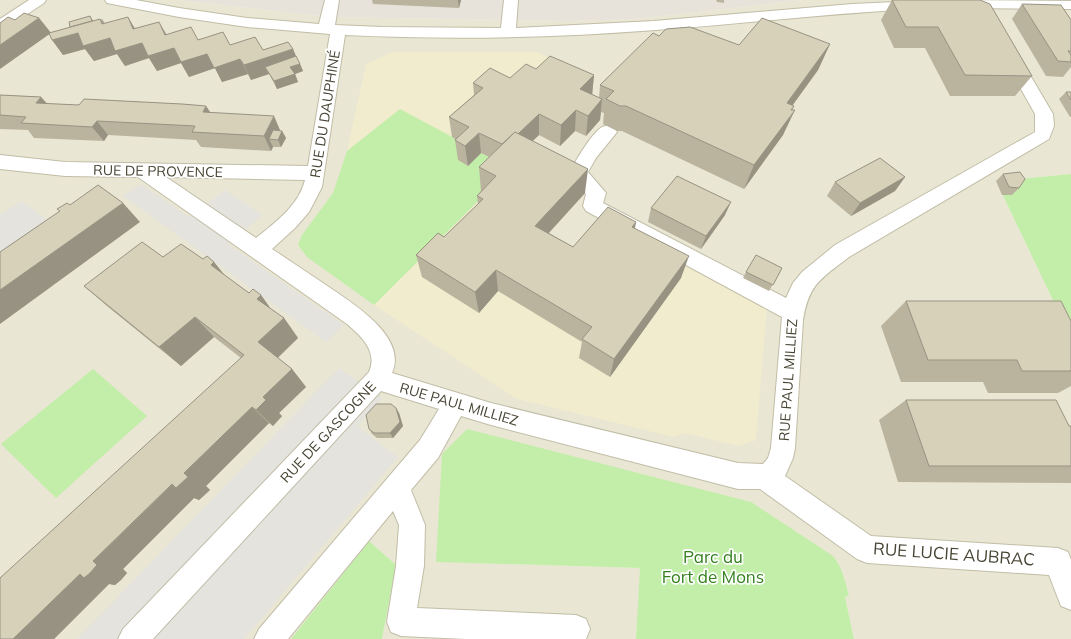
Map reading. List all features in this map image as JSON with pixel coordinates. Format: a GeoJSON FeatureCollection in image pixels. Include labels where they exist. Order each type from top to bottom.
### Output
{"type":"FeatureCollection","features":[{"type":"Feature","properties":{"kind":"street"},"geometry":{"type":"LineString","coordinates":[[0,26],[39,0]]}},
{"type":"Feature","properties":{"kind":"street"},"geometry":{"type":"LineString","coordinates":[[112,0],[173,6],[252,23],[332,30],[455,34],[657,26],[835,9],[978,2],[1064,5],[1067,20]]}},
{"type":"Feature","properties":{"kind":"street","name":"RUE DU DAUPHINÉ"},"geometry":{"type":"LineString","coordinates":[[258,249],[284,226],[305,203],[311,192],[316,173],[332,30],[332,0]]}},
{"type":"Feature","properties":{"kind":"street"},"geometry":{"type":"LineString","coordinates":[[508,33],[511,0]]}},
{"type":"Feature","properties":{"kind":"street"},"geometry":{"type":"LineString","coordinates":[[978,2],[991,24]]}},
{"type":"Feature","properties":{"kind":"street","name":"RUE PAUL MILLIEZ"},"geometry":{"type":"LineString","coordinates":[[377,379],[547,429],[738,476],[765,477],[776,471],[781,460],[792,320],[793,312],[801,289],[818,270],[842,251],[1043,135],[1045,126],[1044,114],[1002,42]]}},
{"type":"Feature","properties":{"kind":"street"},"geometry":{"type":"LineString","coordinates":[[608,132],[589,154],[578,173],[596,193],[592,206],[793,312]]}},
{"type":"Feature","properties":{"kind":"street","name":"RUE DE PROVENCE"},"geometry":{"type":"LineString","coordinates":[[0,162],[65,169],[316,173]]}},
{"type":"Feature","properties":{"kind":"street","name":"RUE DE GASCOGNE"},"geometry":{"type":"LineString","coordinates":[[133,639],[377,379],[383,370],[384,357],[380,346],[365,326],[346,310],[143,171]]}},
{"type":"Feature","properties":{"kind":"street"},"geometry":{"type":"LineString","coordinates":[[269,639],[429,449],[455,403]]}},
{"type":"Feature","properties":{"kind":"street","name":"RUE LUCIE AUBRAC"},"geometry":{"type":"LineString","coordinates":[[765,477],[867,549],[1058,562],[1071,596]]}},
{"type":"Feature","properties":{"kind":"street"},"geometry":{"type":"LineString","coordinates":[[397,487],[412,524],[410,566],[401,622],[576,628]]}},
{"type":"Feature","properties":{"kind":"shaded area"},"geometry":{"type":"Polygon","coordinates":[[[0,0],[177,0],[329,17],[567,21],[634,19],[803,0],[1071,0],[1071,174],[996,181],[1071,338],[1071,639],[854,639],[845,597],[849,596],[842,570],[436,562],[641,568],[636,639],[382,639],[396,565],[369,541],[291,639],[0,639],[0,0]]]}},
{"type":"Feature","properties":{"kind":"shaded area"},"geometry":{"type":"Polygon","coordinates":[[[177,0],[803,0],[634,19],[567,21],[329,17],[177,0]]]}},
{"type":"Feature","properties":{"kind":"shaded area"},"geometry":{"type":"Polygon","coordinates":[[[393,52],[537,52],[564,66],[579,109],[600,120],[586,136],[575,131],[560,146],[539,135],[516,157],[585,193],[536,248],[572,269],[609,223],[767,306],[756,440],[738,446],[685,433],[674,437],[517,399],[374,305],[486,194],[482,153],[468,166],[458,160],[400,110],[347,151],[366,64],[393,52]]]}},
{"type":"Feature","properties":{"kind":"shaded area"},"geometry":{"type":"Polygon","coordinates":[[[141,184],[189,217],[225,190],[263,215],[228,244],[344,325],[326,342],[123,196],[141,184]]]}},
{"type":"Feature","properties":{"kind":"shaded area"},"geometry":{"type":"Polygon","coordinates":[[[92,190],[0,270],[0,215],[22,201],[47,220],[92,190]]]}},
{"type":"Feature","properties":{"kind":"shaded area"},"geometry":{"type":"Polygon","coordinates":[[[339,368],[382,398],[357,426],[398,457],[244,639],[77,639],[339,368]]]}},
{"type":"Feature","properties":{"kind":"green space"},"geometry":{"type":"Polygon","coordinates":[[[400,109],[471,147],[458,160],[468,166],[481,153],[507,166],[486,193],[374,305],[307,257],[298,245],[302,235],[333,193],[347,151],[400,109]]]}},
{"type":"Feature","properties":{"kind":"green space"},"geometry":{"type":"Polygon","coordinates":[[[1071,174],[1071,338],[996,181],[1071,174]]]}},
{"type":"Feature","properties":{"kind":"green space"},"geometry":{"type":"Polygon","coordinates":[[[93,369],[147,416],[56,498],[1,444],[93,369]]]}},
{"type":"Feature","properties":{"kind":"green space","name":"Parc du Fort de Mons"},"geometry":{"type":"Polygon","coordinates":[[[467,429],[751,502],[833,556],[845,580],[849,596],[845,597],[854,639],[636,639],[640,568],[436,562],[442,454],[467,429]]]}},
{"type":"Feature","properties":{"kind":"green space"},"geometry":{"type":"Polygon","coordinates":[[[369,541],[396,565],[382,639],[291,639],[369,541]]]}},
{"type":"Feature","properties":{"kind":"building"},"geometry":{"type":"Polygon","coordinates":[[[892,0],[980,0],[990,4],[1032,76],[965,75],[938,27],[906,27],[892,0]]]}},
{"type":"Feature","properties":{"kind":"building"},"geometry":{"type":"Polygon","coordinates":[[[1022,4],[1061,5],[1071,20],[1071,51],[1068,51],[1071,55],[1071,62],[1058,61],[1022,4]]]}},
{"type":"Feature","properties":{"kind":"building"},"geometry":{"type":"Polygon","coordinates":[[[24,13],[39,18],[0,45],[0,23],[8,17],[15,20],[24,13]]]}},
{"type":"Feature","properties":{"kind":"building"},"geometry":{"type":"Polygon","coordinates":[[[90,16],[92,21],[70,27],[69,22],[90,16]]]}},
{"type":"Feature","properties":{"kind":"building"},"geometry":{"type":"Polygon","coordinates":[[[128,17],[133,29],[159,22],[165,35],[191,27],[198,40],[223,32],[230,45],[255,37],[263,50],[288,42],[293,49],[244,65],[240,59],[214,68],[207,54],[181,62],[174,48],[148,56],[142,43],[115,51],[110,38],[83,46],[78,33],[52,40],[49,33],[100,19],[102,24],[128,17]]]}},
{"type":"Feature","properties":{"kind":"building"},"geometry":{"type":"Polygon","coordinates":[[[762,18],[830,44],[787,103],[794,106],[791,110],[795,110],[754,165],[626,106],[620,106],[606,99],[614,91],[600,85],[653,33],[659,36],[666,29],[690,27],[739,45],[762,18]]]}},
{"type":"Feature","properties":{"kind":"building"},"geometry":{"type":"Polygon","coordinates":[[[296,56],[300,64],[290,67],[295,74],[274,81],[265,67],[296,56]]]}},
{"type":"Feature","properties":{"kind":"building"},"geometry":{"type":"Polygon","coordinates":[[[550,56],[594,75],[580,89],[602,99],[588,116],[576,110],[561,125],[539,114],[518,134],[515,132],[502,144],[479,133],[465,146],[455,140],[469,127],[449,117],[483,88],[473,83],[490,68],[510,78],[526,64],[536,69],[550,56]]]}},
{"type":"Feature","properties":{"kind":"building"},"geometry":{"type":"Polygon","coordinates":[[[1066,92],[1071,92],[1071,100],[1066,92]]]}},
{"type":"Feature","properties":{"kind":"building"},"geometry":{"type":"Polygon","coordinates":[[[0,95],[41,97],[36,103],[79,105],[84,99],[182,104],[206,106],[203,112],[274,116],[264,136],[192,132],[195,126],[97,121],[92,127],[21,123],[26,117],[0,115],[0,95]]]}},
{"type":"Feature","properties":{"kind":"building"},"geometry":{"type":"Polygon","coordinates":[[[273,130],[282,131],[278,140],[269,139],[273,130]]]}},
{"type":"Feature","properties":{"kind":"building"},"geometry":{"type":"Polygon","coordinates":[[[515,132],[588,169],[535,226],[573,247],[608,207],[636,222],[632,227],[689,256],[614,359],[582,339],[592,327],[496,270],[475,292],[416,255],[438,233],[444,237],[483,199],[477,196],[496,176],[479,167],[515,132]]]}},
{"type":"Feature","properties":{"kind":"building"},"geometry":{"type":"Polygon","coordinates":[[[880,158],[905,177],[860,203],[835,182],[880,158]]]}},
{"type":"Feature","properties":{"kind":"building"},"geometry":{"type":"Polygon","coordinates":[[[1020,172],[1025,179],[1019,188],[1009,187],[1003,174],[1020,172]]]}},
{"type":"Feature","properties":{"kind":"building"},"geometry":{"type":"Polygon","coordinates":[[[677,176],[731,202],[706,236],[651,208],[677,176]]]}},
{"type":"Feature","properties":{"kind":"building"},"geometry":{"type":"Polygon","coordinates":[[[98,185],[123,203],[0,290],[0,252],[60,211],[57,209],[67,203],[70,205],[98,185]]]}},
{"type":"Feature","properties":{"kind":"building"},"geometry":{"type":"Polygon","coordinates":[[[142,242],[163,257],[181,244],[203,259],[207,256],[214,262],[211,265],[249,293],[253,289],[261,295],[257,299],[284,318],[258,342],[292,369],[263,397],[266,400],[256,410],[252,407],[184,473],[188,477],[176,488],[172,484],[93,561],[97,565],[90,573],[84,578],[80,574],[13,639],[0,639],[0,578],[244,355],[195,317],[159,347],[84,286],[142,242]]]}},
{"type":"Feature","properties":{"kind":"building"},"geometry":{"type":"Polygon","coordinates":[[[756,255],[782,268],[773,285],[746,272],[756,255]]]}},
{"type":"Feature","properties":{"kind":"building"},"geometry":{"type":"Polygon","coordinates":[[[906,301],[1061,301],[1071,321],[1071,371],[1022,371],[1017,360],[928,360],[906,301]]]}},
{"type":"Feature","properties":{"kind":"building"},"geometry":{"type":"Polygon","coordinates":[[[906,400],[1056,400],[1069,426],[1071,426],[1071,466],[929,466],[906,400]]]}},
{"type":"Feature","properties":{"kind":"building"},"geometry":{"type":"Polygon","coordinates":[[[376,404],[391,404],[396,408],[400,422],[390,433],[374,433],[369,429],[366,415],[376,404]]]}}]}
